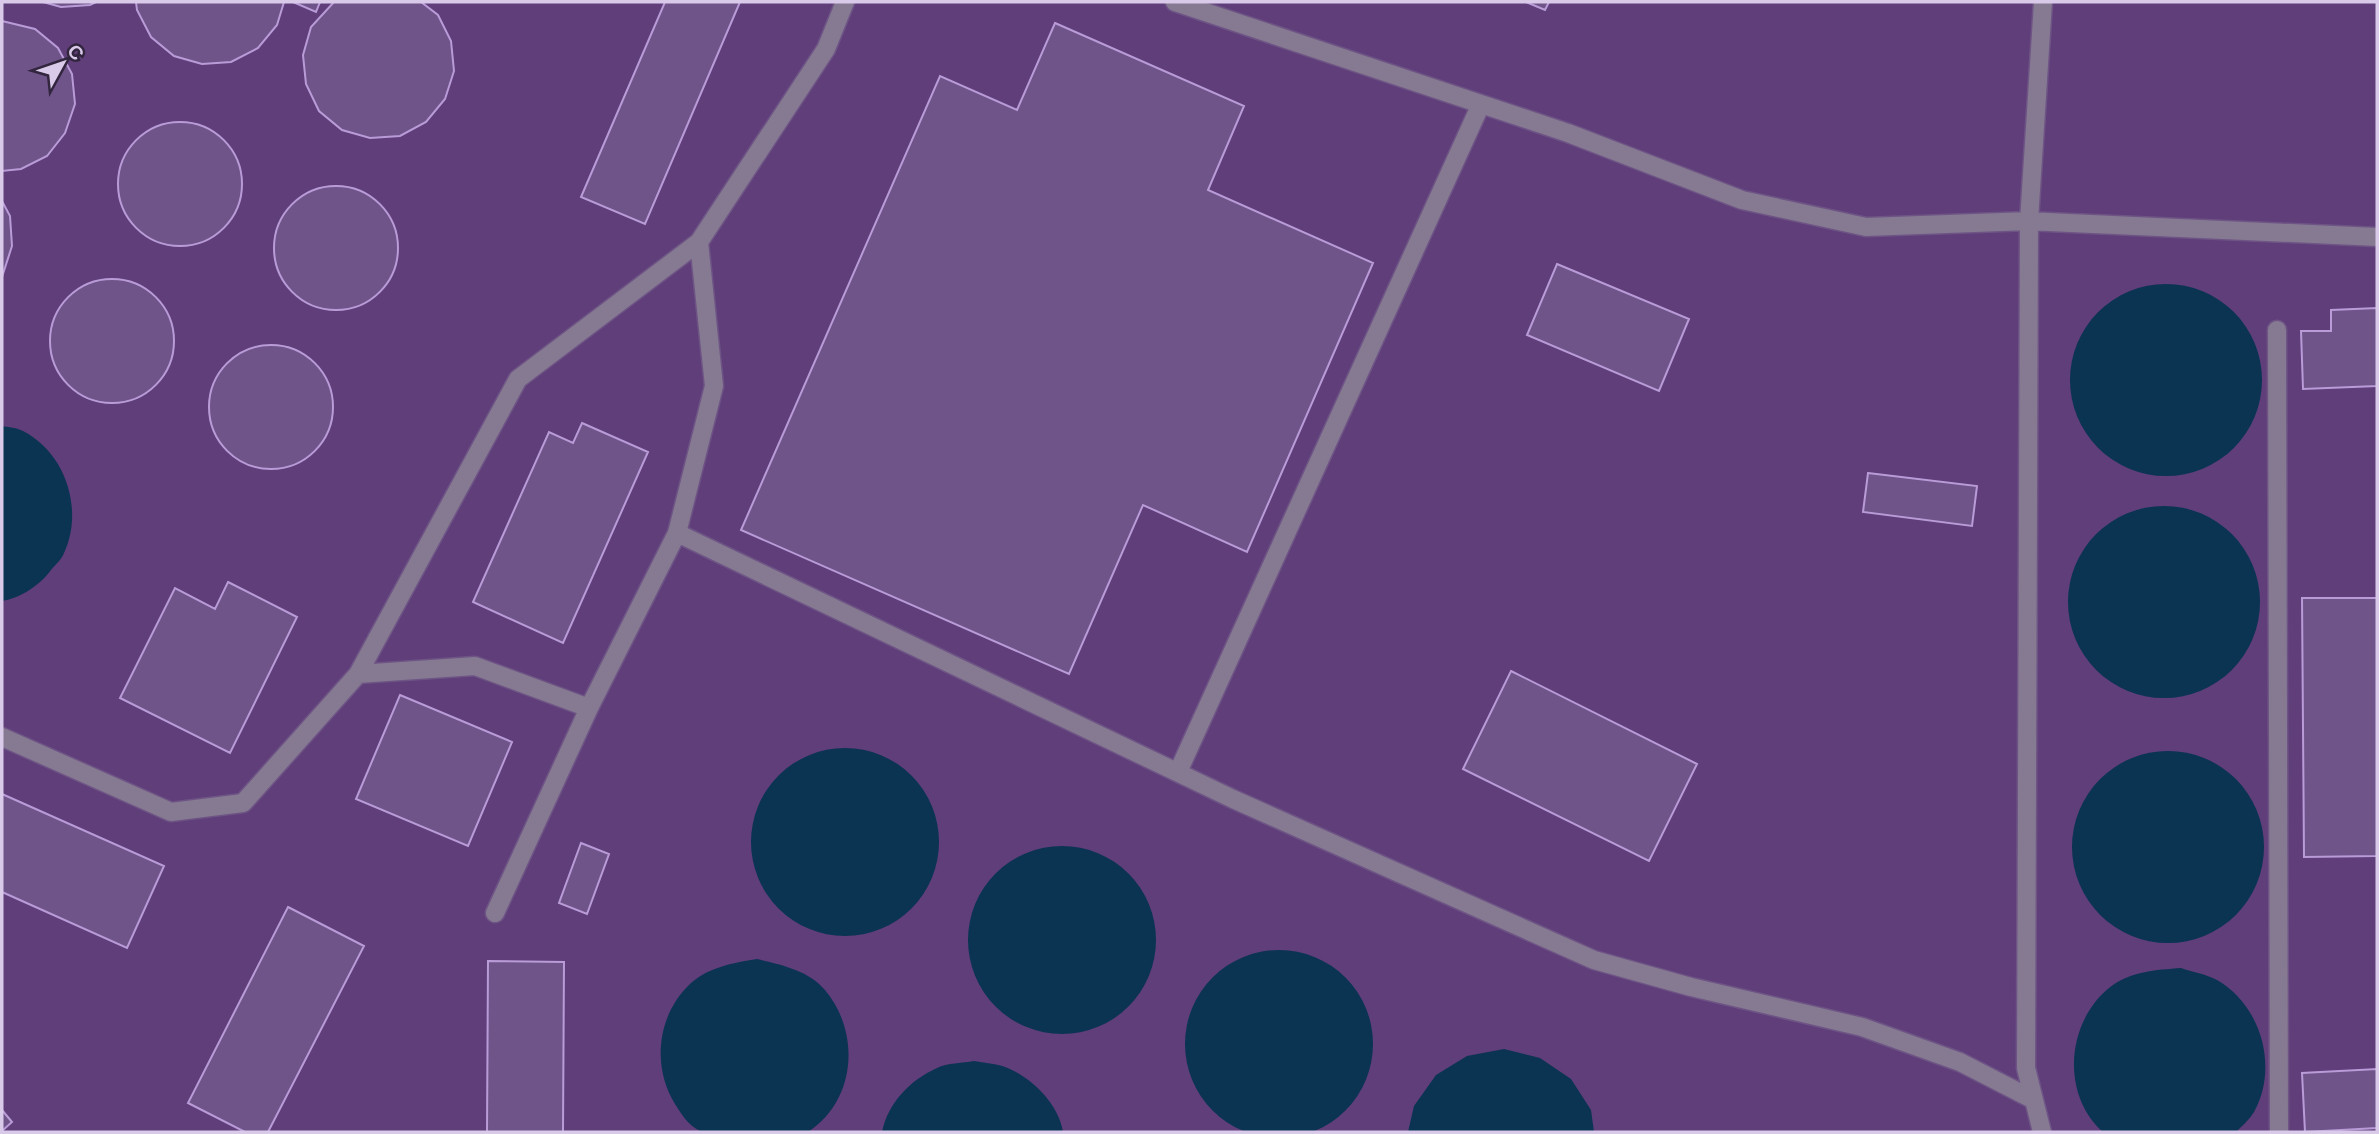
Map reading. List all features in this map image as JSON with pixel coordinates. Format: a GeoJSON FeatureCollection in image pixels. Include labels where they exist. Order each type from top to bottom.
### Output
{"type":"FeatureCollection","features":[{"type":"Feature","properties":{"kind":"lane"},"geometry":{"type":"LineString","coordinates":[[2,737],[172,812],[243,803],[358,674],[518,379],[699,242],[826,49],[845,2]]}},
{"type":"Feature","properties":{"kind":"lane"},"geometry":{"type":"LineString","coordinates":[[1175,2],[1568,133],[1742,200],[1866,227],[2029,221],[2377,237]]}},
{"type":"Feature","properties":{"kind":"lane"},"geometry":{"type":"LineString","coordinates":[[2042,1132],[2026,1068],[2029,221],[2043,2]]}},
{"type":"Feature","properties":{"kind":"lane"},"geometry":{"type":"LineString","coordinates":[[1178,772],[1481,104]]}},
{"type":"Feature","properties":{"kind":"lane"},"geometry":{"type":"LineString","coordinates":[[495,912],[589,708],[677,533],[714,386],[699,242]]}},
{"type":"Feature","properties":{"kind":"lane"},"geometry":{"type":"LineString","coordinates":[[2277,330],[2279,1132]]}},
{"type":"Feature","properties":{"kind":"lane"},"geometry":{"type":"LineString","coordinates":[[677,533],[1178,772],[1594,960],[1691,987],[1862,1027],[1960,1062],[2034,1100]]}},
{"type":"Feature","properties":{"kind":"lane"},"geometry":{"type":"LineString","coordinates":[[358,674],[475,666],[589,708]]}},
{"type":"Feature","properties":{"kind":"shaded area"},"geometry":{"type":"Polygon","coordinates":[[[2,2],[2377,2],[2377,1132],[2,1132],[2,2]]]}},
{"type":"Feature","properties":{"kind":"water"},"geometry":{"type":"Polygon","coordinates":[[[2166,284],[2203,292],[2234,312],[2254,343],[2262,380],[2254,417],[2234,448],[2203,468],[2166,476],[2129,468],[2098,448],[2078,417],[2070,380],[2078,343],[2098,312],[2129,292],[2166,284]]]}},
{"type":"Feature","properties":{"kind":"water"},"geometry":{"type":"Polygon","coordinates":[[[2,426],[23,431],[50,453],[67,484],[72,519],[70,536],[58,562],[30,590],[2,601],[2,426]]]}},
{"type":"Feature","properties":{"kind":"water"},"geometry":{"type":"Polygon","coordinates":[[[2164,506],[2201,514],[2232,534],[2252,565],[2260,602],[2252,639],[2232,670],[2201,690],[2164,698],[2127,690],[2096,670],[2076,639],[2068,602],[2076,565],[2096,534],[2127,514],[2164,506]]]}},
{"type":"Feature","properties":{"kind":"water"},"geometry":{"type":"Polygon","coordinates":[[[845,748],[863,749],[881,755],[912,775],[932,806],[938,824],[938,860],[932,878],[912,909],[881,929],[863,935],[845,936],[827,935],[809,929],[778,909],[758,878],[752,860],[751,842],[752,824],[758,806],[778,775],[809,755],[827,749],[845,748]]]}},
{"type":"Feature","properties":{"kind":"water"},"geometry":{"type":"Polygon","coordinates":[[[2168,751],[2205,759],[2236,779],[2256,810],[2264,847],[2256,884],[2236,915],[2205,935],[2168,943],[2131,935],[2100,915],[2080,884],[2072,847],[2080,810],[2100,779],[2131,759],[2168,751]]]}},
{"type":"Feature","properties":{"kind":"water"},"geometry":{"type":"Polygon","coordinates":[[[1062,846],[1080,847],[1098,853],[1129,873],[1149,904],[1155,922],[1155,958],[1149,976],[1129,1007],[1098,1027],[1080,1033],[1062,1034],[1044,1033],[1026,1027],[995,1007],[975,976],[969,958],[968,940],[969,922],[975,904],[995,873],[1026,853],[1044,847],[1062,846]]]}},
{"type":"Feature","properties":{"kind":"water"},"geometry":{"type":"Polygon","coordinates":[[[1279,950],[1315,957],[1345,978],[1366,1008],[1373,1044],[1366,1080],[1345,1110],[1315,1131],[1279,1138],[1243,1131],[1213,1110],[1192,1080],[1185,1044],[1192,1008],[1213,978],[1243,957],[1279,950]]]}},
{"type":"Feature","properties":{"kind":"water"},"geometry":{"type":"Polygon","coordinates":[[[757,959],[785,966],[811,978],[825,990],[837,1007],[848,1046],[844,1085],[836,1103],[824,1119],[808,1132],[700,1131],[683,1116],[668,1090],[661,1059],[664,1027],[678,998],[703,974],[757,959]]]}},
{"type":"Feature","properties":{"kind":"water"},"geometry":{"type":"Polygon","coordinates":[[[2181,968],[2217,980],[2245,1005],[2255,1021],[2265,1057],[2265,1076],[2254,1112],[2236,1132],[2103,1132],[2089,1117],[2080,1099],[2075,1079],[2077,1039],[2084,1020],[2095,1003],[2117,982],[2143,972],[2181,968]]]}},
{"type":"Feature","properties":{"kind":"water"},"geometry":{"type":"Polygon","coordinates":[[[1504,1049],[1540,1058],[1571,1079],[1591,1110],[1594,1132],[1408,1132],[1414,1106],[1436,1075],[1467,1056],[1504,1049]]]}},
{"type":"Feature","properties":{"kind":"water"},"geometry":{"type":"Polygon","coordinates":[[[974,1061],[1008,1068],[1030,1081],[1057,1113],[1063,1132],[882,1132],[895,1102],[918,1079],[941,1066],[974,1061]]]}},
{"type":"Feature","properties":{"kind":"building"},"geometry":{"type":"Polygon","coordinates":[[[43,2],[96,2],[90,5],[61,7],[43,2]]]}},
{"type":"Feature","properties":{"kind":"building"},"geometry":{"type":"Polygon","coordinates":[[[136,2],[284,2],[277,25],[258,48],[231,62],[202,64],[174,56],[151,37],[137,10],[136,2]]]}},
{"type":"Feature","properties":{"kind":"building"},"geometry":{"type":"Polygon","coordinates":[[[293,2],[320,2],[316,12],[293,2]]]}},
{"type":"Feature","properties":{"kind":"building"},"geometry":{"type":"Polygon","coordinates":[[[334,2],[421,2],[438,15],[451,41],[454,71],[445,99],[426,122],[400,136],[370,138],[342,130],[319,111],[306,84],[303,55],[311,27],[334,2]]]}},
{"type":"Feature","properties":{"kind":"building"},"geometry":{"type":"Polygon","coordinates":[[[665,2],[740,2],[645,224],[581,197],[665,2]]]}},
{"type":"Feature","properties":{"kind":"building"},"geometry":{"type":"Polygon","coordinates":[[[1526,2],[1549,2],[1545,10],[1526,2]]]}},
{"type":"Feature","properties":{"kind":"building"},"geometry":{"type":"Polygon","coordinates":[[[2,21],[35,29],[58,48],[72,74],[75,104],[65,133],[47,156],[21,169],[2,171],[2,21]]]}},
{"type":"Feature","properties":{"kind":"building"},"geometry":{"type":"Polygon","coordinates":[[[1055,23],[1244,106],[1208,190],[1373,263],[1247,552],[1143,505],[1069,674],[741,530],[940,76],[1017,110],[1055,23]]]}},
{"type":"Feature","properties":{"kind":"building"},"geometry":{"type":"Polygon","coordinates":[[[180,122],[204,127],[224,140],[237,160],[242,184],[237,208],[224,228],[204,241],[180,246],[156,241],[136,228],[123,208],[118,184],[123,160],[136,140],[156,127],[180,122]]]}},
{"type":"Feature","properties":{"kind":"building"},"geometry":{"type":"Polygon","coordinates":[[[336,186],[360,191],[380,204],[393,224],[398,248],[393,272],[380,292],[360,305],[336,310],[312,305],[292,292],[279,272],[274,248],[279,224],[292,204],[312,191],[336,186]]]}},
{"type":"Feature","properties":{"kind":"building"},"geometry":{"type":"Polygon","coordinates":[[[2,201],[10,216],[12,246],[2,277],[2,201]]]}},
{"type":"Feature","properties":{"kind":"building"},"geometry":{"type":"Polygon","coordinates":[[[1557,264],[1689,319],[1659,391],[1527,335],[1557,264]]]}},
{"type":"Feature","properties":{"kind":"building"},"geometry":{"type":"Polygon","coordinates":[[[112,279],[136,284],[156,297],[169,317],[174,341],[169,365],[156,385],[136,398],[112,403],[88,398],[68,385],[55,365],[50,341],[55,317],[68,297],[88,284],[112,279]]]}},
{"type":"Feature","properties":{"kind":"building"},"geometry":{"type":"Polygon","coordinates":[[[2377,308],[2377,386],[2303,389],[2301,331],[2331,331],[2331,310],[2377,308]]]}},
{"type":"Feature","properties":{"kind":"building"},"geometry":{"type":"Polygon","coordinates":[[[271,345],[295,350],[315,363],[328,383],[333,407],[328,431],[315,451],[295,464],[271,469],[247,464],[227,451],[214,431],[209,407],[214,383],[227,363],[247,350],[271,345]]]}},
{"type":"Feature","properties":{"kind":"building"},"geometry":{"type":"Polygon","coordinates":[[[582,423],[648,452],[563,643],[473,602],[549,432],[573,443],[582,423]]]}},
{"type":"Feature","properties":{"kind":"building"},"geometry":{"type":"Polygon","coordinates":[[[1868,473],[1977,486],[1972,526],[1863,512],[1868,473]]]}},
{"type":"Feature","properties":{"kind":"building"},"geometry":{"type":"Polygon","coordinates":[[[228,582],[297,617],[230,753],[120,698],[175,588],[215,609],[228,582]]]}},
{"type":"Feature","properties":{"kind":"building"},"geometry":{"type":"Polygon","coordinates":[[[2302,598],[2377,598],[2377,856],[2304,857],[2302,598]]]}},
{"type":"Feature","properties":{"kind":"building"},"geometry":{"type":"Polygon","coordinates":[[[1511,671],[1697,764],[1649,861],[1463,769],[1511,671]]]}},
{"type":"Feature","properties":{"kind":"building"},"geometry":{"type":"Polygon","coordinates":[[[400,695],[512,742],[468,846],[356,799],[400,695]]]}},
{"type":"Feature","properties":{"kind":"building"},"geometry":{"type":"Polygon","coordinates":[[[2,794],[164,866],[127,948],[2,892],[2,794]]]}},
{"type":"Feature","properties":{"kind":"building"},"geometry":{"type":"Polygon","coordinates":[[[581,843],[609,854],[587,914],[559,903],[581,843]]]}},
{"type":"Feature","properties":{"kind":"building"},"geometry":{"type":"Polygon","coordinates":[[[288,907],[364,946],[268,1132],[245,1132],[188,1103],[288,907]]]}},
{"type":"Feature","properties":{"kind":"building"},"geometry":{"type":"Polygon","coordinates":[[[488,961],[564,962],[563,1132],[487,1132],[488,961]]]}},
{"type":"Feature","properties":{"kind":"building"},"geometry":{"type":"Polygon","coordinates":[[[2377,1069],[2377,1128],[2305,1132],[2302,1073],[2377,1069]]]}},
{"type":"Feature","properties":{"kind":"building"},"geometry":{"type":"Polygon","coordinates":[[[2,1110],[12,1122],[2,1131],[2,1110]]]}}]}
